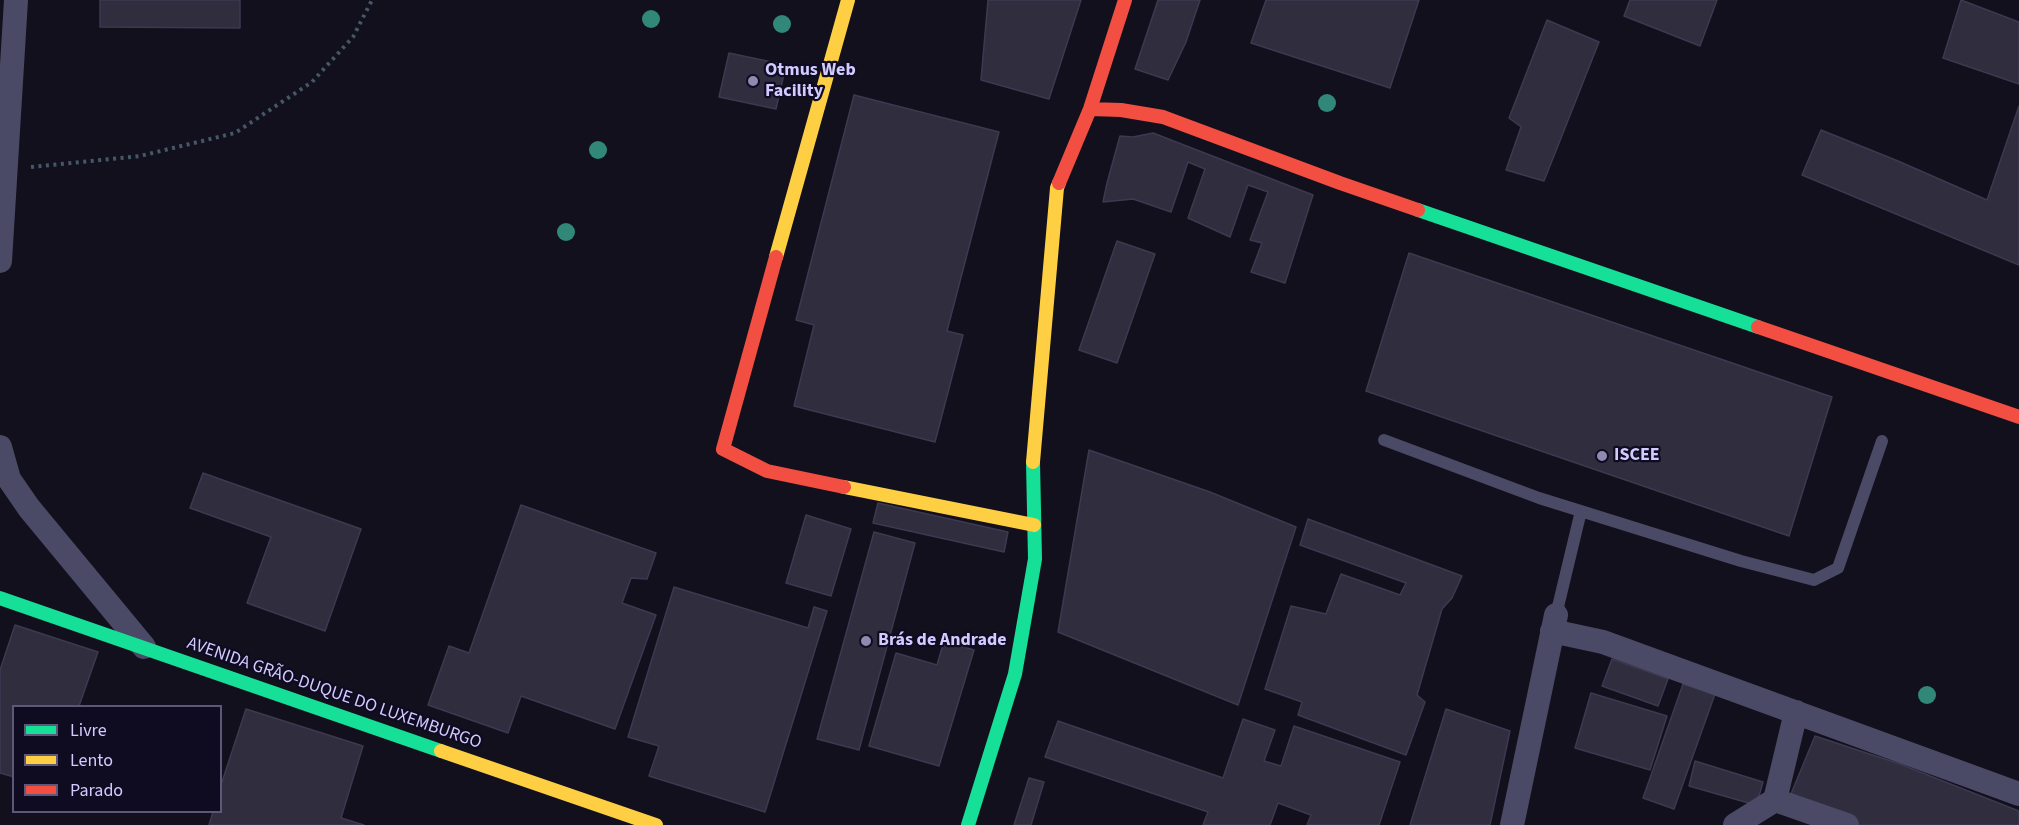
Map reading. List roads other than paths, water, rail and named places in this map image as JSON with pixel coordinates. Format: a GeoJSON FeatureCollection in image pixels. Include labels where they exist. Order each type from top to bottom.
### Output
{"type":"FeatureCollection","features":[{"type":"Feature","properties":{"kind":"street"},"geometry":{"type":"LineString","coordinates":[[0,261],[16,0]]}},
{"type":"Feature","properties":{"kind":"street"},"geometry":{"type":"LineString","coordinates":[[848,0],[723,449],[767,471],[1034,525]]}},
{"type":"Feature","properties":{"kind":"street"},"geometry":{"type":"LineString","coordinates":[[969,825],[1015,674],[1035,559],[1033,454],[1057,188],[1090,109],[1125,0]]}},
{"type":"Feature","properties":{"kind":"street"},"geometry":{"type":"LineString","coordinates":[[1090,109],[1121,110],[1162,117],[1340,183],[2019,417]]}},
{"type":"Feature","properties":{"kind":"street"},"geometry":{"type":"LineString","coordinates":[[0,447],[9,479],[29,508],[144,647]]}},
{"type":"Feature","properties":{"kind":"street","name":"AVENIDA GRÃO-DUQUE DO LUXEMBURGO"},"geometry":{"type":"LineString","coordinates":[[0,598],[656,825]]}},
{"type":"Feature","properties":{"kind":"street"},"geometry":{"type":"LineString","coordinates":[[1512,825],[1554,623],[2019,794]]}},
{"type":"Feature","properties":{"kind":"street"},"geometry":{"type":"LineString","coordinates":[[1735,825],[1774,800],[1796,712]]}},
{"type":"Feature","properties":{"kind":"street"},"geometry":{"type":"LineString","coordinates":[[1774,800],[1847,825]]}},
{"type":"Feature","properties":{"kind":"lane"},"geometry":{"type":"LineString","coordinates":[[1384,440],[1539,498],[1741,561],[1814,580],[1838,568],[1882,441]]}},
{"type":"Feature","properties":{"kind":"lane"},"geometry":{"type":"LineString","coordinates":[[1554,623],[1581,511]]}},
{"type":"Feature","properties":{"kind":"place","name":"Otmus Web Facility"},"geometry":{"type":"Point","coordinates":[753,81]}},
{"type":"Feature","properties":{"kind":"place","name":"ISCEE"},"geometry":{"type":"Point","coordinates":[1602,456]}},
{"type":"Feature","properties":{"kind":"place","name":"Brás de Andrade"},"geometry":{"type":"Point","coordinates":[866,641]}}]}
